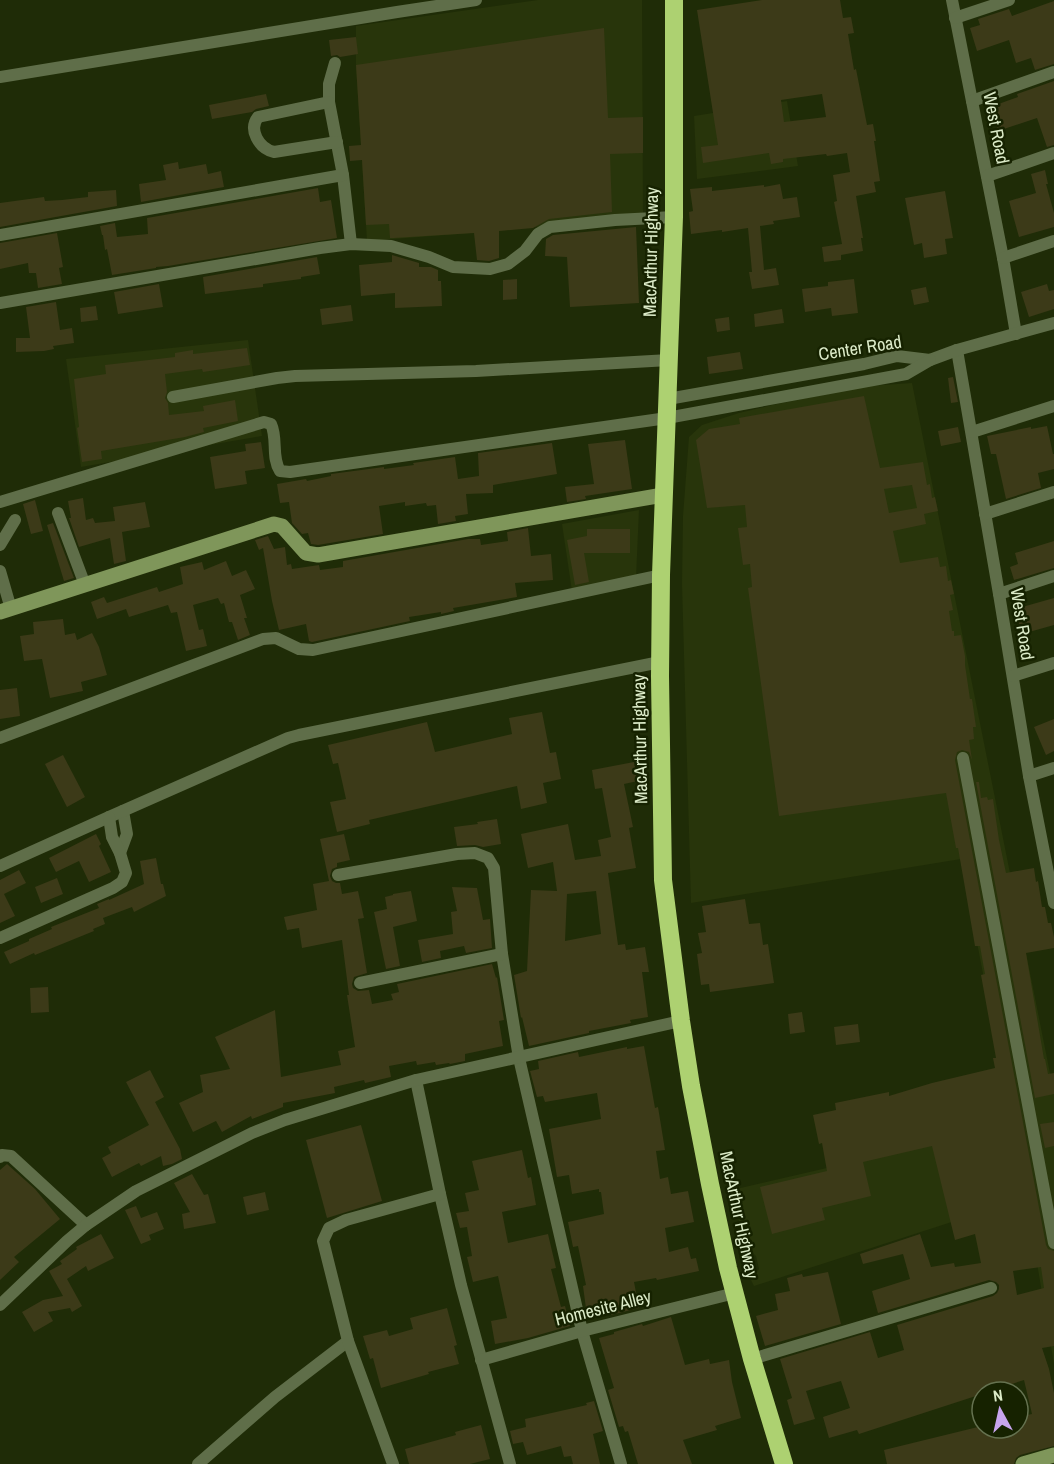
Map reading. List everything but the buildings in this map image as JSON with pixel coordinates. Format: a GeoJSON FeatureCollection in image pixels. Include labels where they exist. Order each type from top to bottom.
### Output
{"type":"FeatureCollection","features":[{"type":"Feature","properties":{"kind":"highway","name":"MacArthur Highway"},"geometry":{"type":"LineString","coordinates":[[674,0],[674,217],[661,575],[663,880],[681,1021],[699,1130],[728,1269],[784,1464]]}},
{"type":"Feature","properties":{"kind":"street"},"geometry":{"type":"LineString","coordinates":[[0,77],[476,0]]}},
{"type":"Feature","properties":{"kind":"street","name":"West Road"},"geometry":{"type":"LineString","coordinates":[[952,0],[1016,334]]}},
{"type":"Feature","properties":{"kind":"street"},"geometry":{"type":"LineString","coordinates":[[956,18],[1009,0]]}},
{"type":"Feature","properties":{"kind":"street"},"geometry":{"type":"LineString","coordinates":[[335,63],[329,84],[329,102],[343,175],[351,244]]}},
{"type":"Feature","properties":{"kind":"street"},"geometry":{"type":"LineString","coordinates":[[972,101],[1054,72]]}},
{"type":"Feature","properties":{"kind":"street"},"geometry":{"type":"LineString","coordinates":[[329,102],[258,117],[253,129],[261,146],[273,152],[337,142]]}},
{"type":"Feature","properties":{"kind":"street"},"geometry":{"type":"LineString","coordinates":[[987,176],[1054,153]]}},
{"type":"Feature","properties":{"kind":"street"},"geometry":{"type":"LineString","coordinates":[[0,235],[343,175]]}},
{"type":"Feature","properties":{"kind":"street"},"geometry":{"type":"LineString","coordinates":[[0,303],[351,244],[391,246],[453,267],[490,269],[508,264],[525,251],[538,234],[550,227],[674,217]]}},
{"type":"Feature","properties":{"kind":"street"},"geometry":{"type":"LineString","coordinates":[[1003,258],[1054,241]]}},
{"type":"Feature","properties":{"kind":"street","name":"Center Road"},"geometry":{"type":"LineString","coordinates":[[668,399],[897,356],[930,360],[957,350],[1054,323]]}},
{"type":"Feature","properties":{"kind":"street","name":"West Road"},"geometry":{"type":"LineString","coordinates":[[957,350],[1029,776],[1054,903]]}},
{"type":"Feature","properties":{"kind":"street"},"geometry":{"type":"LineString","coordinates":[[173,397],[295,375],[477,370],[669,360]]}},
{"type":"Feature","properties":{"kind":"street"},"geometry":{"type":"LineString","coordinates":[[0,502],[264,422],[271,424],[274,430],[276,465],[280,471],[290,472],[667,418],[906,374],[930,360]]}},
{"type":"Feature","properties":{"kind":"street"},"geometry":{"type":"LineString","coordinates":[[972,432],[1054,406]]}},
{"type":"Feature","properties":{"kind":"street"},"geometry":{"type":"LineString","coordinates":[[985,514],[1054,492]]}},
{"type":"Feature","properties":{"kind":"street"},"geometry":{"type":"LineString","coordinates":[[0,571],[5,610],[274,524],[282,526],[306,553],[318,555],[663,495]]}},
{"type":"Feature","properties":{"kind":"street"},"geometry":{"type":"LineString","coordinates":[[58,513],[85,585]]}},
{"type":"Feature","properties":{"kind":"street"},"geometry":{"type":"LineString","coordinates":[[0,545],[15,520]]}},
{"type":"Feature","properties":{"kind":"street"},"geometry":{"type":"LineString","coordinates":[[0,738],[263,639],[276,638],[299,649],[313,650],[661,575]]}},
{"type":"Feature","properties":{"kind":"street"},"geometry":{"type":"LineString","coordinates":[[999,594],[1054,576]]}},
{"type":"Feature","properties":{"kind":"street"},"geometry":{"type":"LineString","coordinates":[[0,866],[288,738],[660,662]]}},
{"type":"Feature","properties":{"kind":"street"},"geometry":{"type":"LineString","coordinates":[[1012,676],[1054,663]]}},
{"type":"Feature","properties":{"kind":"street"},"geometry":{"type":"LineString","coordinates":[[963,758],[1054,1243]]}},
{"type":"Feature","properties":{"kind":"street"},"geometry":{"type":"LineString","coordinates":[[1029,776],[1054,768]]}},
{"type":"Feature","properties":{"kind":"street"},"geometry":{"type":"LineString","coordinates":[[120,852],[127,834],[123,811]]}},
{"type":"Feature","properties":{"kind":"street"},"geometry":{"type":"LineString","coordinates":[[0,938],[122,882],[126,873],[120,852],[112,837],[109,817]]}},
{"type":"Feature","properties":{"kind":"street"},"geometry":{"type":"LineString","coordinates":[[338,875],[457,854],[475,853],[488,858],[494,868],[502,954],[519,1058],[582,1331],[621,1464]]}},
{"type":"Feature","properties":{"kind":"street"},"geometry":{"type":"LineString","coordinates":[[360,983],[502,954]]}},
{"type":"Feature","properties":{"kind":"street"},"geometry":{"type":"LineString","coordinates":[[0,1305],[86,1225],[136,1191],[252,1133],[303,1113],[416,1080],[681,1021]]}},
{"type":"Feature","properties":{"kind":"street"},"geometry":{"type":"LineString","coordinates":[[416,1080],[461,1285],[510,1464]]}},
{"type":"Feature","properties":{"kind":"street"},"geometry":{"type":"LineString","coordinates":[[0,1157],[2,1155],[11,1156],[86,1225]]}},
{"type":"Feature","properties":{"kind":"street"},"geometry":{"type":"LineString","coordinates":[[393,1464],[348,1341],[323,1240],[329,1228],[346,1220],[440,1194]]}},
{"type":"Feature","properties":{"kind":"street"},"geometry":{"type":"LineString","coordinates":[[752,1359],[991,1288]]}},
{"type":"Feature","properties":{"kind":"street","name":"Homesite Alley"},"geometry":{"type":"LineString","coordinates":[[481,1360],[582,1331],[735,1293]]}},
{"type":"Feature","properties":{"kind":"street"},"geometry":{"type":"LineString","coordinates":[[198,1464],[275,1397],[348,1341]]}},
{"type":"Feature","properties":{"kind":"street"},"geometry":{"type":"LineString","coordinates":[[1023,1464],[1054,1455]]}},
{"type":"Feature","properties":{"kind":"shaded area"},"geometry":{"type":"Polygon","coordinates":[[[538,0],[642,0],[643,216],[367,241],[356,65],[356,26],[538,0]]]}},
{"type":"Feature","properties":{"kind":"shaded area"},"geometry":{"type":"Polygon","coordinates":[[[787,101],[798,166],[697,179],[694,116],[787,101]]]}},
{"type":"Feature","properties":{"kind":"shaded area"},"geometry":{"type":"Polygon","coordinates":[[[248,340],[262,436],[81,467],[66,359],[248,340]]]}},
{"type":"Feature","properties":{"kind":"shaded area"},"geometry":{"type":"Polygon","coordinates":[[[912,383],[1054,1093],[1054,1364],[1026,1198],[754,1286],[751,1280],[759,1269],[756,1256],[744,1244],[732,1190],[1012,1125],[961,859],[691,903],[682,584],[683,516],[689,437],[702,425],[772,405],[868,386],[912,383]]]}},
{"type":"Feature","properties":{"kind":"shaded area"},"geometry":{"type":"Polygon","coordinates":[[[639,510],[636,578],[572,591],[562,524],[639,510]]]}}]}
